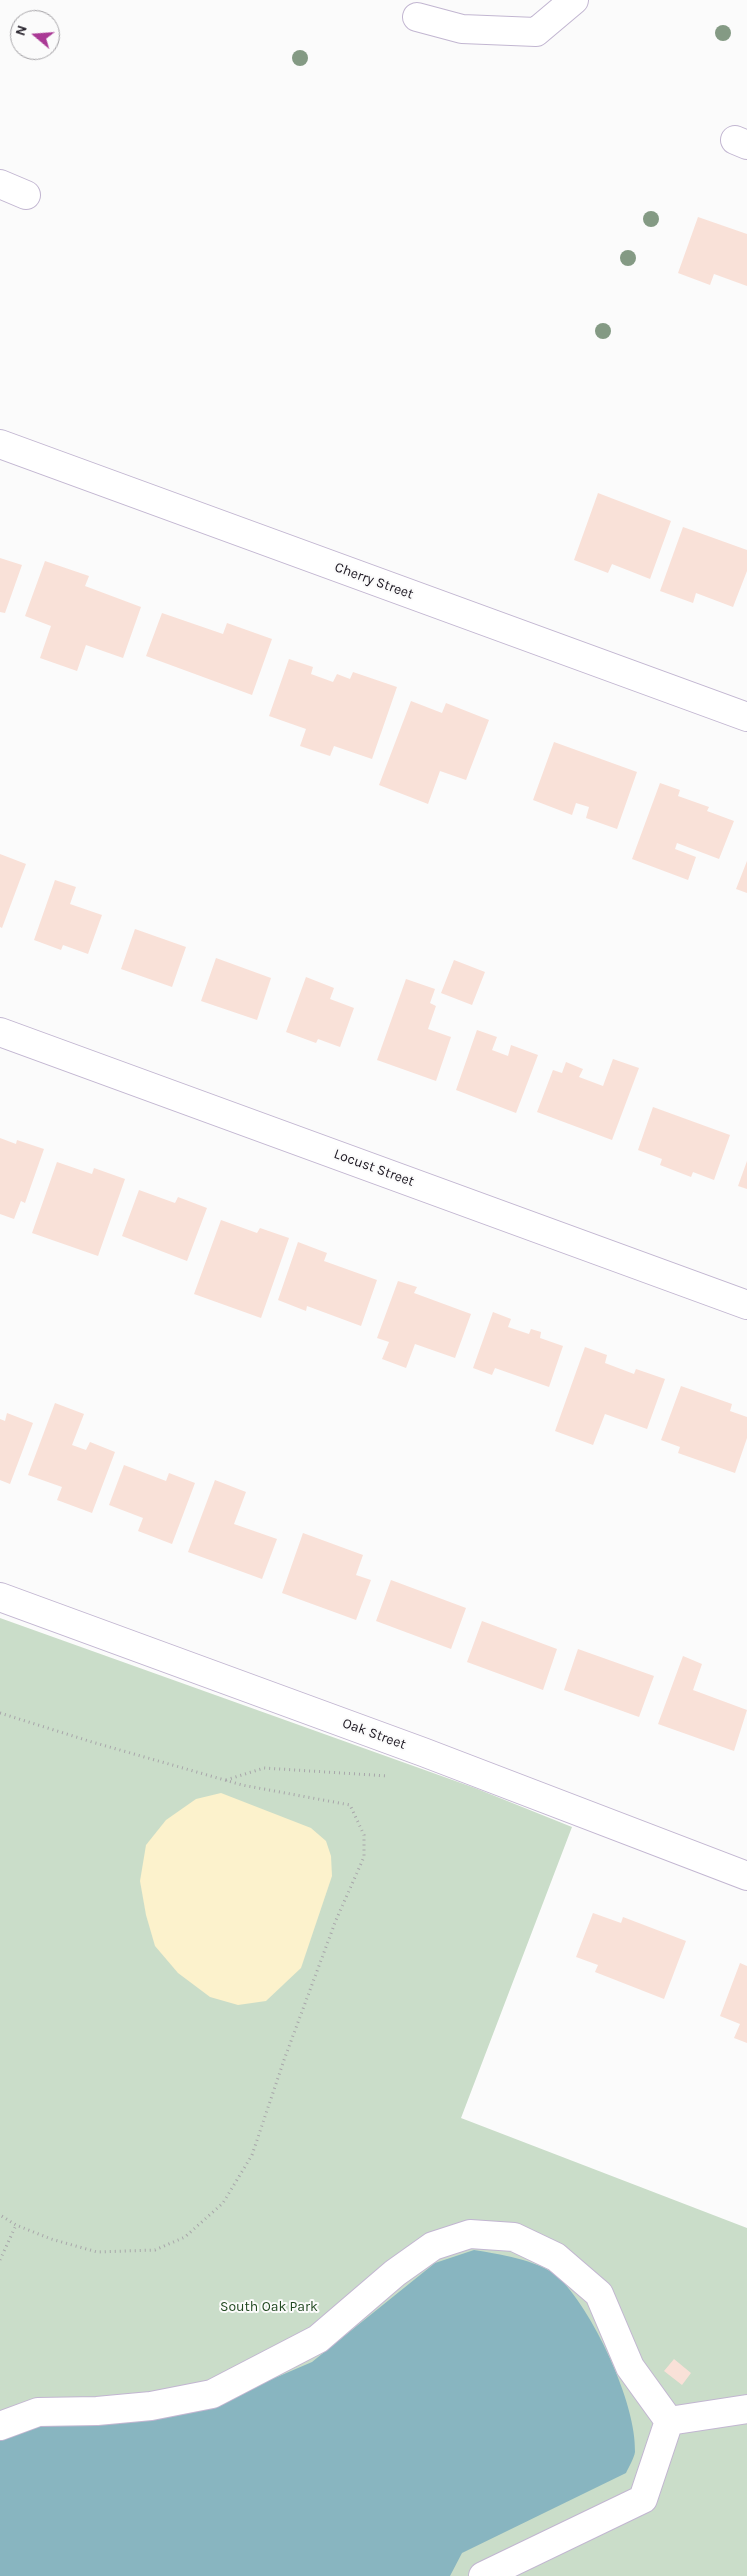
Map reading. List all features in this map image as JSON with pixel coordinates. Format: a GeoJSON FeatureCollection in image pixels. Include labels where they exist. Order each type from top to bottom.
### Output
{"type":"FeatureCollection","features":[{"type":"Feature","properties":{"kind":"street"},"geometry":{"type":"LineString","coordinates":[[417,17],[462,29],[536,32],[574,0]]}},
{"type":"Feature","properties":{"kind":"street"},"geometry":{"type":"LineString","coordinates":[[0,184],[26,195]]}},
{"type":"Feature","properties":{"kind":"street","name":"Cherry Street"},"geometry":{"type":"LineString","coordinates":[[0,444],[747,717]]}},
{"type":"Feature","properties":{"kind":"street","name":"Locust Street"},"geometry":{"type":"LineString","coordinates":[[0,1032],[747,1305]]}},
{"type":"Feature","properties":{"kind":"street","name":"Oak Street"},"geometry":{"type":"LineString","coordinates":[[0,1597],[423,1752],[747,1876]]}},
{"type":"Feature","properties":{"kind":"street"},"geometry":{"type":"LineString","coordinates":[[0,2426],[38,2412],[97,2411],[151,2406],[212,2394],[318,2339],[395,2273],[433,2246],[470,2234],[514,2238],[556,2257],[600,2294],[630,2368],[668,2421]]}},
{"type":"Feature","properties":{"kind":"street"},"geometry":{"type":"LineString","coordinates":[[668,2421],[747,2409]]}},
{"type":"Feature","properties":{"kind":"street"},"geometry":{"type":"LineString","coordinates":[[483,2576],[644,2499],[668,2421]]}},
{"type":"Feature","properties":{"kind":"path"},"geometry":{"type":"LineString","coordinates":[[0,1713],[226,1780],[350,1805],[364,1835],[364,1857],[336,1920],[284,2060],[252,2154],[223,2203],[185,2237],[156,2250],[97,2252],[51,2239],[16,2225],[0,2215]]}},
{"type":"Feature","properties":{"kind":"path"},"geometry":{"type":"LineString","coordinates":[[226,1780],[264,1768],[414,1778],[423,1752]]}},
{"type":"Feature","properties":{"kind":"path"},"geometry":{"type":"LineString","coordinates":[[0,2260],[16,2225]]}},
{"type":"Feature","properties":{"kind":"green space","name":"South Oak Park"},"geometry":{"type":"Polygon","coordinates":[[[0,1618],[475,1788],[572,1827],[461,2118],[747,2228],[747,2576],[0,2576],[0,1618]]]}},
{"type":"Feature","properties":{"kind":"sand"},"geometry":{"type":"Polygon","coordinates":[[[221,1793],[311,1828],[326,1841],[331,1856],[332,1876],[301,1968],[266,2001],[238,2005],[210,1997],[178,1973],[155,1946],[146,1915],[140,1881],[146,1845],[166,1820],[196,1799],[221,1793]]]}},
{"type":"Feature","properties":{"kind":"water"},"geometry":{"type":"Polygon","coordinates":[[[474,2250],[517,2258],[549,2270],[557,2276],[584,2310],[610,2358],[629,2409],[634,2432],[635,2452],[626,2473],[462,2553],[450,2576],[0,2576],[0,2439],[48,2423],[139,2422],[207,2407],[312,2362],[435,2263],[474,2250]]]}},
{"type":"Feature","properties":{"kind":"building"},"geometry":{"type":"Polygon","coordinates":[[[698,217],[747,234],[747,286],[714,274],[710,285],[678,273],[698,217]]]}},
{"type":"Feature","properties":{"kind":"building"},"geometry":{"type":"Polygon","coordinates":[[[598,493],[671,521],[650,579],[612,564],[608,573],[574,560],[598,493]]]}},
{"type":"Feature","properties":{"kind":"building"},"geometry":{"type":"Polygon","coordinates":[[[683,527],[747,550],[747,571],[733,607],[696,593],[693,603],[660,591],[683,527]]]}},
{"type":"Feature","properties":{"kind":"building"},"geometry":{"type":"Polygon","coordinates":[[[0,558],[22,565],[5,613],[0,612],[0,558]]]}},
{"type":"Feature","properties":{"kind":"building"},"geometry":{"type":"Polygon","coordinates":[[[45,561],[89,576],[85,586],[141,607],[123,658],[86,645],[77,671],[40,658],[51,626],[25,616],[45,561]]]}},
{"type":"Feature","properties":{"kind":"building"},"geometry":{"type":"Polygon","coordinates":[[[162,613],[223,634],[227,623],[272,639],[252,695],[146,656],[162,613]]]}},
{"type":"Feature","properties":{"kind":"building"},"geometry":{"type":"Polygon","coordinates":[[[289,659],[313,667],[311,674],[333,682],[337,674],[350,679],[353,672],[397,687],[372,759],[334,746],[330,756],[300,746],[306,729],[269,716],[289,659]]]}},
{"type":"Feature","properties":{"kind":"building"},"geometry":{"type":"Polygon","coordinates":[[[411,701],[442,713],[446,703],[489,720],[466,780],[440,771],[428,804],[379,785],[411,701]]]}},
{"type":"Feature","properties":{"kind":"building"},"geometry":{"type":"Polygon","coordinates":[[[554,742],[637,772],[617,829],[586,818],[589,807],[576,803],[572,815],[533,800],[554,742]]]}},
{"type":"Feature","properties":{"kind":"building"},"geometry":{"type":"Polygon","coordinates":[[[660,783],[680,790],[678,796],[709,807],[707,811],[734,821],[719,859],[677,843],[675,849],[696,857],[688,880],[632,859],[660,783]]]}},
{"type":"Feature","properties":{"kind":"building"},"geometry":{"type":"Polygon","coordinates":[[[0,854],[26,864],[2,928],[0,927],[0,854]]]}},
{"type":"Feature","properties":{"kind":"building"},"geometry":{"type":"Polygon","coordinates":[[[747,861],[747,893],[736,889],[747,861]]]}},
{"type":"Feature","properties":{"kind":"building"},"geometry":{"type":"Polygon","coordinates":[[[55,880],[76,887],[70,904],[102,915],[88,954],[63,945],[61,950],[34,940],[55,880]]]}},
{"type":"Feature","properties":{"kind":"building"},"geometry":{"type":"Polygon","coordinates":[[[135,929],[186,947],[172,987],[121,969],[135,929]]]}},
{"type":"Feature","properties":{"kind":"building"},"geometry":{"type":"Polygon","coordinates":[[[216,958],[271,978],[257,1020],[201,1001],[216,958]]]}},
{"type":"Feature","properties":{"kind":"building"},"geometry":{"type":"Polygon","coordinates":[[[454,960],[485,972],[472,1005],[441,993],[454,960]]]}},
{"type":"Feature","properties":{"kind":"building"},"geometry":{"type":"Polygon","coordinates":[[[306,977],[334,988],[330,999],[354,1008],[340,1047],[318,1039],[316,1043],[286,1032],[306,977]]]}},
{"type":"Feature","properties":{"kind":"building"},"geometry":{"type":"Polygon","coordinates":[[[406,979],[435,989],[430,1003],[436,1006],[428,1029],[451,1037],[436,1081],[377,1060],[406,979]]]}},
{"type":"Feature","properties":{"kind":"building"},"geometry":{"type":"Polygon","coordinates":[[[477,1030],[497,1037],[492,1050],[508,1056],[511,1045],[538,1055],[516,1113],[456,1090],[477,1030]]]}},
{"type":"Feature","properties":{"kind":"building"},"geometry":{"type":"Polygon","coordinates":[[[613,1059],[639,1068],[612,1140],[537,1112],[553,1070],[562,1073],[566,1062],[583,1069],[579,1077],[603,1086],[613,1059]]]}},
{"type":"Feature","properties":{"kind":"building"},"geometry":{"type":"Polygon","coordinates":[[[653,1107],[730,1135],[714,1180],[693,1172],[691,1177],[660,1165],[662,1159],[638,1150],[653,1107]]]}},
{"type":"Feature","properties":{"kind":"building"},"geometry":{"type":"Polygon","coordinates":[[[0,1138],[16,1144],[17,1140],[44,1149],[25,1203],[21,1201],[14,1219],[0,1214],[0,1138]]]}},
{"type":"Feature","properties":{"kind":"building"},"geometry":{"type":"Polygon","coordinates":[[[747,1161],[747,1189],[738,1186],[747,1161]]]}},
{"type":"Feature","properties":{"kind":"building"},"geometry":{"type":"Polygon","coordinates":[[[57,1162],[92,1174],[94,1168],[125,1179],[98,1256],[32,1233],[57,1162]]]}},
{"type":"Feature","properties":{"kind":"building"},"geometry":{"type":"Polygon","coordinates":[[[139,1190],[175,1203],[178,1197],[207,1208],[187,1261],[122,1236],[139,1190]]]}},
{"type":"Feature","properties":{"kind":"building"},"geometry":{"type":"Polygon","coordinates":[[[221,1220],[257,1233],[260,1228],[289,1238],[261,1318],[194,1294],[221,1220]]]}},
{"type":"Feature","properties":{"kind":"building"},"geometry":{"type":"Polygon","coordinates":[[[298,1242],[327,1253],[324,1261],[377,1280],[361,1326],[307,1306],[306,1311],[278,1300],[298,1242]]]}},
{"type":"Feature","properties":{"kind":"building"},"geometry":{"type":"Polygon","coordinates":[[[398,1281],[417,1287],[414,1293],[471,1314],[455,1358],[415,1344],[406,1368],[382,1359],[389,1342],[377,1338],[398,1281]]]}},
{"type":"Feature","properties":{"kind":"building"},"geometry":{"type":"Polygon","coordinates":[[[493,1312],[511,1319],[508,1327],[529,1334],[531,1329],[541,1332],[540,1338],[563,1346],[549,1387],[495,1368],[492,1375],[473,1368],[493,1312]]]}},
{"type":"Feature","properties":{"kind":"building"},"geometry":{"type":"Polygon","coordinates":[[[585,1347],[607,1355],[605,1363],[634,1374],[636,1369],[665,1379],[647,1429],[605,1414],[593,1445],[555,1431],[585,1347]]]}},
{"type":"Feature","properties":{"kind":"building"},"geometry":{"type":"Polygon","coordinates":[[[681,1386],[732,1404],[730,1411],[747,1417],[747,1438],[735,1473],[678,1453],[680,1447],[661,1440],[681,1386]]]}},
{"type":"Feature","properties":{"kind":"building"},"geometry":{"type":"Polygon","coordinates":[[[55,1403],[84,1414],[72,1445],[86,1450],[90,1442],[115,1452],[92,1513],[57,1500],[62,1487],[28,1475],[55,1403]]]}},
{"type":"Feature","properties":{"kind":"building"},"geometry":{"type":"Polygon","coordinates":[[[7,1413],[33,1423],[10,1484],[0,1480],[0,1419],[5,1421],[7,1413]]]}},
{"type":"Feature","properties":{"kind":"building"},"geometry":{"type":"Polygon","coordinates":[[[124,1465],[166,1481],[169,1473],[195,1483],[172,1544],[138,1531],[143,1518],[109,1505],[124,1465]]]}},
{"type":"Feature","properties":{"kind":"building"},"geometry":{"type":"Polygon","coordinates":[[[215,1480],[246,1492],[234,1524],[277,1539],[262,1579],[188,1552],[215,1480]]]}},
{"type":"Feature","properties":{"kind":"building"},"geometry":{"type":"Polygon","coordinates":[[[303,1533],[363,1555],[356,1575],[371,1580],[356,1620],[282,1593],[303,1533]]]}},
{"type":"Feature","properties":{"kind":"building"},"geometry":{"type":"Polygon","coordinates":[[[391,1580],[466,1608],[451,1649],[376,1621],[391,1580]]]}},
{"type":"Feature","properties":{"kind":"building"},"geometry":{"type":"Polygon","coordinates":[[[482,1621],[557,1649],[543,1690],[467,1662],[482,1621]]]}},
{"type":"Feature","properties":{"kind":"building"},"geometry":{"type":"Polygon","coordinates":[[[578,1649],[654,1676],[639,1717],[564,1690],[578,1649]]]}},
{"type":"Feature","properties":{"kind":"building"},"geometry":{"type":"Polygon","coordinates":[[[683,1656],[702,1664],[693,1690],[747,1710],[734,1751],[658,1724],[683,1656]]]}},
{"type":"Feature","properties":{"kind":"building"},"geometry":{"type":"Polygon","coordinates":[[[593,1913],[621,1923],[623,1917],[686,1941],[664,1999],[595,1972],[598,1965],[576,1957],[593,1913]]]}},
{"type":"Feature","properties":{"kind":"building"},"geometry":{"type":"Polygon","coordinates":[[[740,1963],[747,1966],[747,2043],[734,2038],[740,2024],[720,2016],[740,1963]]]}},
{"type":"Feature","properties":{"kind":"building"},"geometry":{"type":"Polygon","coordinates":[[[674,2359],[691,2373],[682,2385],[664,2371],[674,2359]]]}}]}
